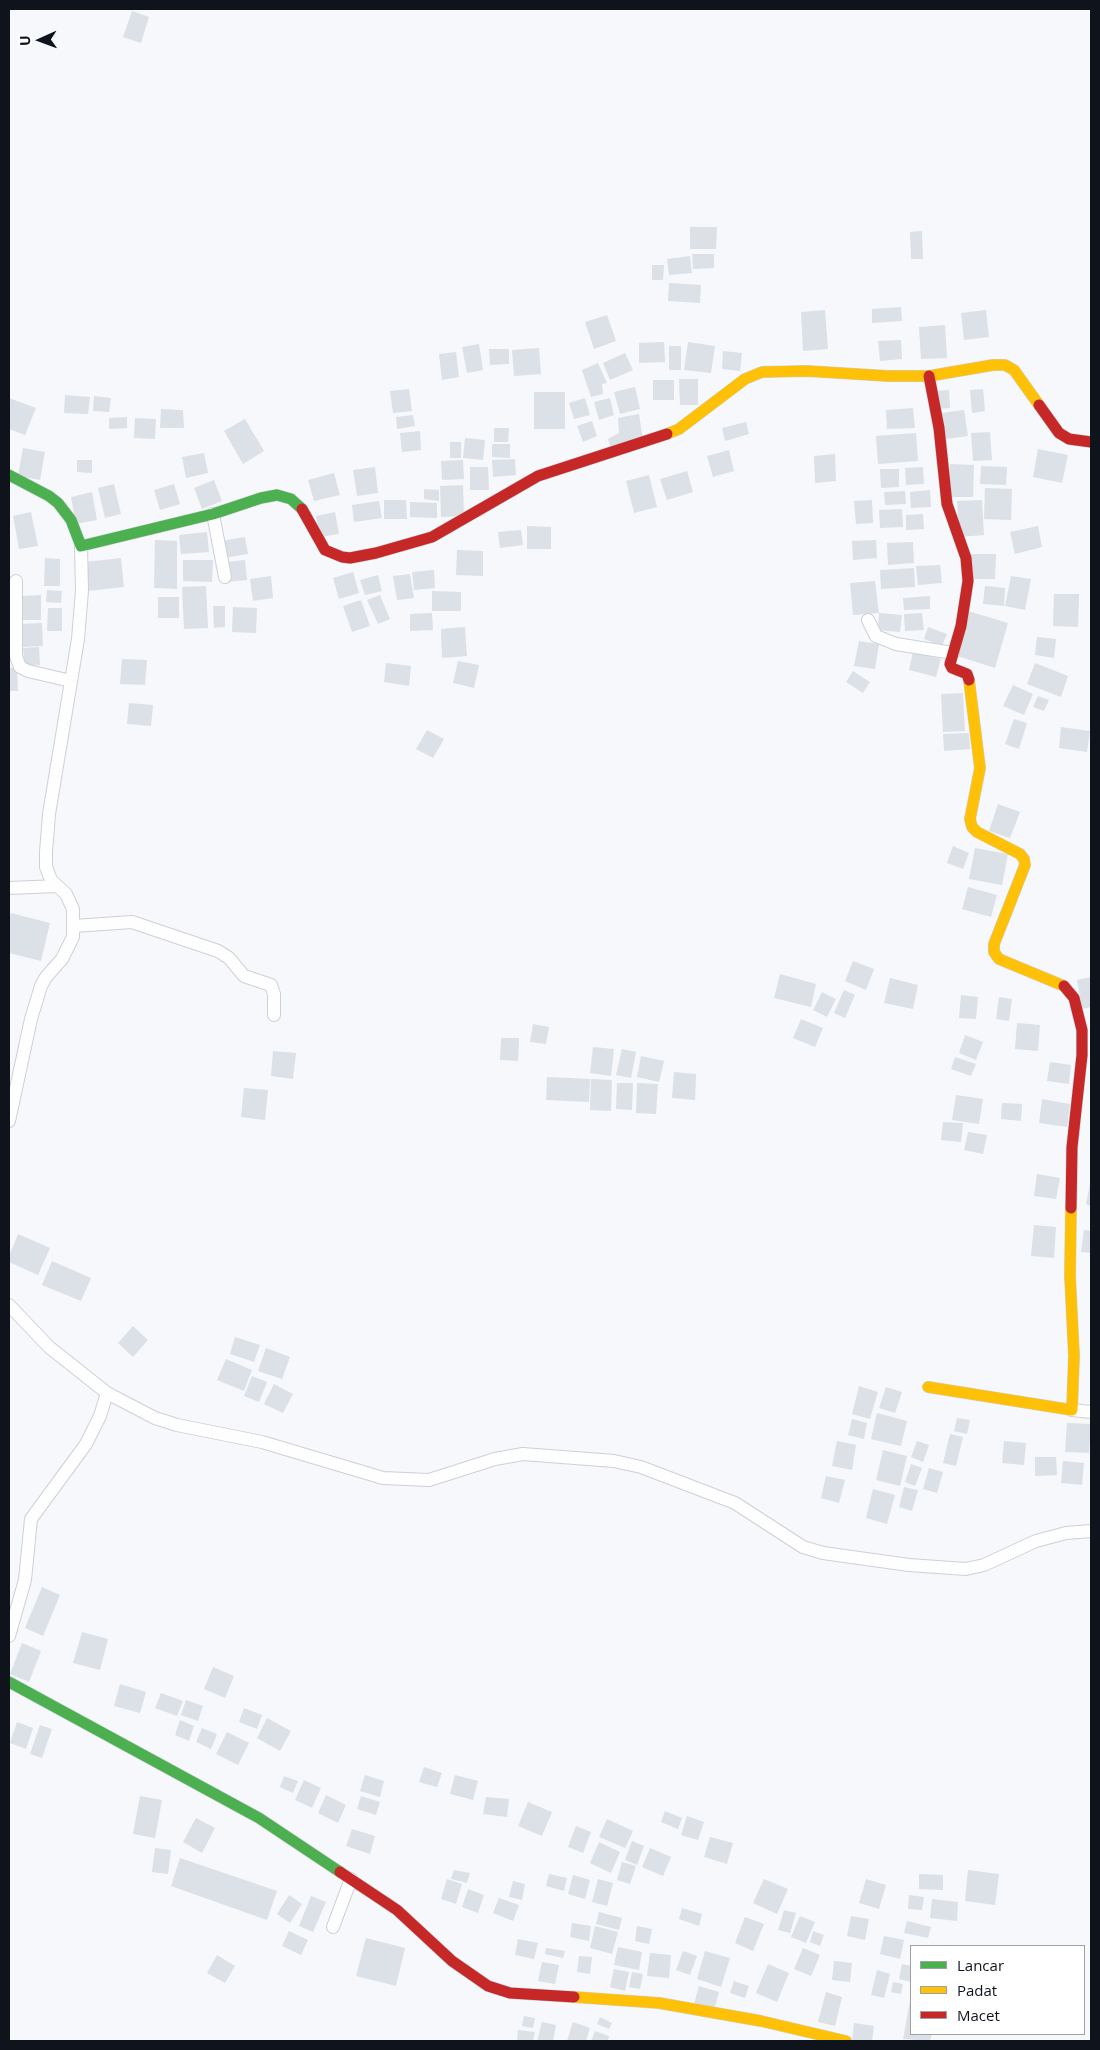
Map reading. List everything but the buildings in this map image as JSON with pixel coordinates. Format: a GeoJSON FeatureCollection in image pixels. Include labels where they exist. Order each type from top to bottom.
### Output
{"type":"FeatureCollection","features":[{"type":"Feature","properties":{"kind":"street"},"geometry":{"type":"LineString","coordinates":[[81,546],[212,514],[261,498],[284,496],[291,499],[302,509],[321,544],[330,554],[350,558],[376,553],[432,537],[446,531],[538,476],[558,468],[634,446],[679,429],[752,375],[781,370],[888,376],[929,376],[993,365],[1008,366],[1014,370],[1059,433],[1069,439],[1091,442]]}},
{"type":"Feature","properties":{"kind":"street"},"geometry":{"type":"LineString","coordinates":[[929,376],[939,428],[947,504],[966,558],[968,581],[961,626],[950,664],[952,668],[969,676],[977,737],[977,753],[980,768],[970,819],[972,827],[1020,854],[1024,859],[1025,865],[994,944],[994,952],[999,959],[1066,987],[1074,998],[1082,1030],[1082,1055],[1072,1147],[1070,1196],[1070,1276],[1074,1356],[1072,1410]]}},
{"type":"Feature","properties":{"kind":"street"},"geometry":{"type":"LineString","coordinates":[[9,475],[49,496],[58,503],[71,520],[81,546],[80,613],[71,682],[49,814],[46,852],[48,875],[70,900],[74,926],[69,947],[41,986],[31,1018],[9,1121]]}},
{"type":"Feature","properties":{"kind":"street"},"geometry":{"type":"LineString","coordinates":[[212,514],[225,577]]}},
{"type":"Feature","properties":{"kind":"street"},"geometry":{"type":"LineString","coordinates":[[16,581],[16,656],[20,666],[28,672],[71,682]]}},
{"type":"Feature","properties":{"kind":"street"},"geometry":{"type":"LineString","coordinates":[[868,620],[876,636],[896,644],[953,653]]}},
{"type":"Feature","properties":{"kind":"street"},"geometry":{"type":"LineString","coordinates":[[9,888],[57,886]]}},
{"type":"Feature","properties":{"kind":"street"},"geometry":{"type":"LineString","coordinates":[[74,926],[132,922],[218,950],[229,958],[244,976],[271,985],[274,994],[274,1015]]}},
{"type":"Feature","properties":{"kind":"street"},"geometry":{"type":"LineString","coordinates":[[9,1305],[48,1346],[107,1393],[155,1418],[177,1425],[262,1442],[383,1478],[429,1480],[495,1459],[523,1454],[614,1461],[641,1467],[735,1504],[804,1547],[823,1553],[909,1565],[966,1569],[984,1565],[1036,1541],[1066,1533],[1091,1531]]}},
{"type":"Feature","properties":{"kind":"street"},"geometry":{"type":"LineString","coordinates":[[928,1387],[976,1396],[1091,1412]]}},
{"type":"Feature","properties":{"kind":"street"},"geometry":{"type":"LineString","coordinates":[[9,1636],[25,1580],[31,1519],[93,1434],[107,1393]]}},
{"type":"Feature","properties":{"kind":"street"},"geometry":{"type":"LineString","coordinates":[[9,1682],[259,1818],[397,1910],[452,1961],[488,1986],[503,1991],[659,2002],[761,2021],[846,2041]]}},
{"type":"Feature","properties":{"kind":"street"},"geometry":{"type":"LineString","coordinates":[[333,1927],[351,1879]]}},
{"type":"Feature","properties":{"kind":"traffic: fast"},"geometry":{"type":"LineString","coordinates":[[9,475],[49,496],[58,503],[71,520],[81,546],[213,514],[261,498],[277,495],[291,499],[302,509]]}},
{"type":"Feature","properties":{"kind":"traffic: fast"},"geometry":{"type":"LineString","coordinates":[[9,1682],[259,1818],[340,1872]]}},
{"type":"Feature","properties":{"kind":"traffic: slow"},"geometry":{"type":"LineString","coordinates":[[667,434],[679,429],[745,379],[762,372],[807,371],[888,376],[929,376],[993,365],[1005,365],[1014,370],[1039,405]]}},
{"type":"Feature","properties":{"kind":"traffic: slow"},"geometry":{"type":"LineString","coordinates":[[969,680],[980,768],[970,819],[972,827],[977,832],[1020,854],[1024,859],[1025,865],[994,944],[994,952],[999,959],[1064,986]]}},
{"type":"Feature","properties":{"kind":"traffic: slow"},"geometry":{"type":"LineString","coordinates":[[928,1387],[1072,1410],[1074,1356],[1070,1276],[1071,1208]]}},
{"type":"Feature","properties":{"kind":"traffic: slow"},"geometry":{"type":"LineString","coordinates":[[574,1997],[659,2003],[761,2021],[846,2041]]}},
{"type":"Feature","properties":{"kind":"traffic: jam"},"geometry":{"type":"LineString","coordinates":[[929,376],[939,428],[947,504],[966,558],[968,581],[961,626],[950,664],[952,668],[967,674],[969,680]]}},
{"type":"Feature","properties":{"kind":"traffic: jam"},"geometry":{"type":"LineString","coordinates":[[1039,405],[1059,433],[1069,439],[1091,442]]}},
{"type":"Feature","properties":{"kind":"traffic: jam"},"geometry":{"type":"LineString","coordinates":[[302,509],[325,550],[350,558],[376,553],[432,537],[538,476],[667,434]]}},
{"type":"Feature","properties":{"kind":"traffic: jam"},"geometry":{"type":"LineString","coordinates":[[1064,986],[1074,998],[1082,1030],[1082,1055],[1072,1147],[1071,1208]]}},
{"type":"Feature","properties":{"kind":"traffic: jam"},"geometry":{"type":"LineString","coordinates":[[340,1872],[397,1910],[452,1961],[488,1986],[510,1993],[574,1997]]}}]}
